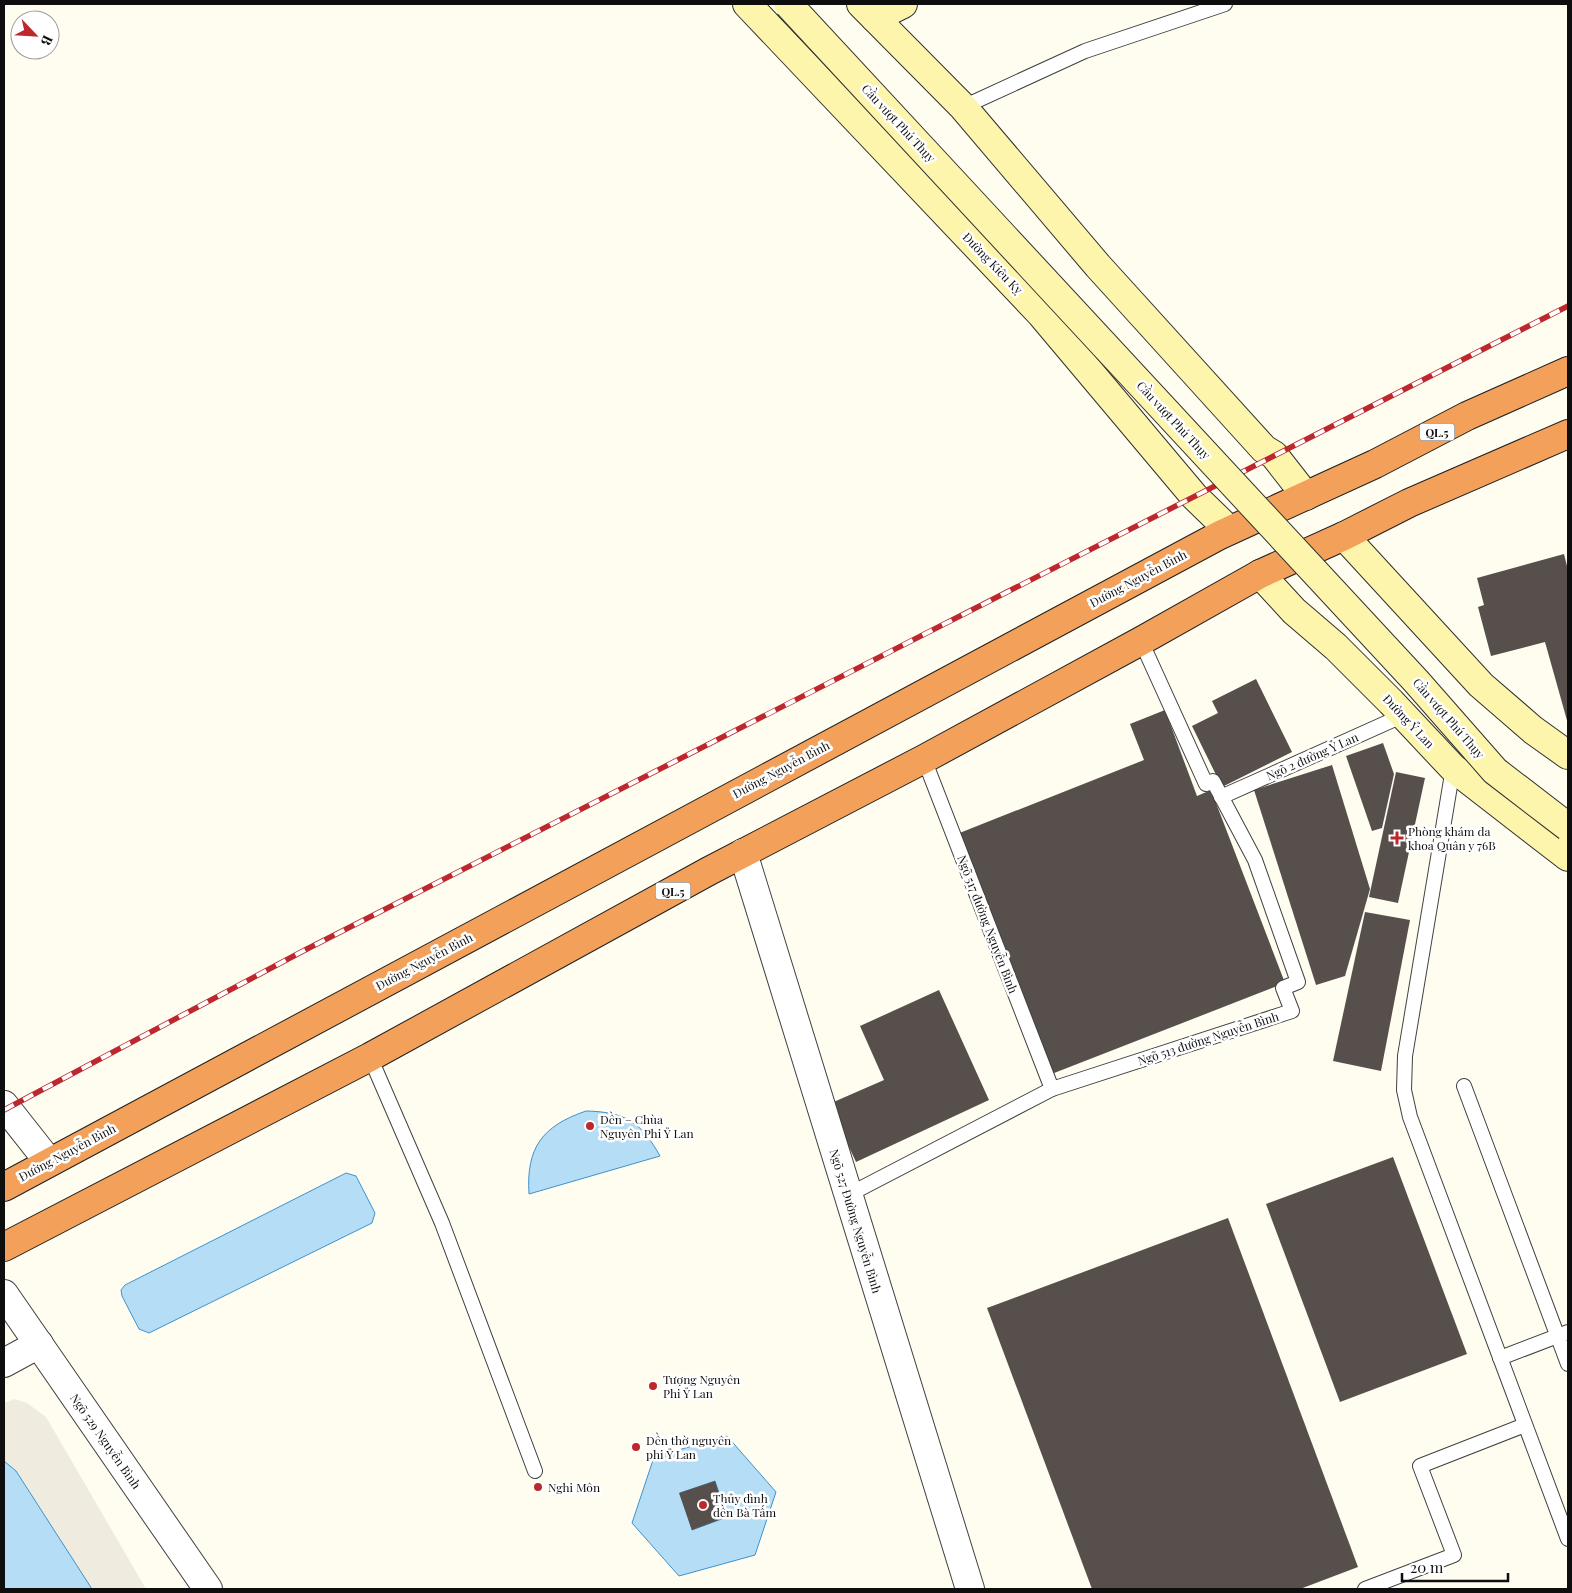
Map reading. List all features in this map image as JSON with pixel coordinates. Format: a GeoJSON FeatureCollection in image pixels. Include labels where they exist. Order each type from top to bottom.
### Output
{"type":"FeatureCollection","features":[{"type":"Feature","properties":{"kind":"highway","name":"Đường Nguyễn Bình"},"geometry":{"type":"LineString","coordinates":[[4,1187],[1229,530],[1376,464],[1467,416],[1568,371]]}},
{"type":"Feature","properties":{"kind":"highway","name":"QL.5"},"geometry":{"type":"LineString","coordinates":[[4,1247],[370,1058],[743,853],[924,759],[1141,641],[1260,574],[1344,536],[1409,503],[1568,434]]}},
{"type":"Feature","properties":{"kind":"main road","name":"Đường Kiêu Kỵ"},"geometry":{"type":"LineString","coordinates":[[747,4],[1042,314],[1194,496],[1229,530]]}},
{"type":"Feature","properties":{"kind":"main road","name":"Cầu vượt Phú Thụy"},"geometry":{"type":"LineString","coordinates":[[788,4],[1416,681],[1495,771],[1568,827]]}},
{"type":"Feature","properties":{"kind":"main road"},"geometry":{"type":"LineString","coordinates":[[868,11],[903,4]]}},
{"type":"Feature","properties":{"kind":"main road"},"geometry":{"type":"LineString","coordinates":[[868,11],[963,107],[1098,266],[1264,449],[1274,455],[1306,496]]}},
{"type":"Feature","properties":{"kind":"main road"},"geometry":{"type":"LineString","coordinates":[[1344,536],[1481,685],[1533,730],[1568,755]]}},
{"type":"Feature","properties":{"kind":"main road","name":"Đường Ỷ Lan"},"geometry":{"type":"LineString","coordinates":[[1260,574],[1294,611],[1336,647],[1404,715],[1452,768],[1568,857]]}},
{"type":"Feature","properties":{"kind":"street","name":"Ngõ 527 Đường Nguyễn Bình"},"geometry":{"type":"LineString","coordinates":[[743,853],[970,1589]]}},
{"type":"Feature","properties":{"kind":"street"},"geometry":{"type":"LineString","coordinates":[[4,1105],[49,1162]]}},
{"type":"Feature","properties":{"kind":"street","name":"Ngõ 529 Nguyễn Bình"},"geometry":{"type":"LineString","coordinates":[[4,1294],[208,1589]]}},
{"type":"Feature","properties":{"kind":"street"},"geometry":{"type":"LineString","coordinates":[[4,1363],[39,1344]]}},
{"type":"Feature","properties":{"kind":"lane"},"geometry":{"type":"LineString","coordinates":[[963,107],[1085,52],[1225,4]]}},
{"type":"Feature","properties":{"kind":"lane","name":"Ngõ 513 đường Nguyễn Bình"},"geometry":{"type":"LineString","coordinates":[[848,1195],[1052,1089],[1292,1011],[1283,988],[1298,982],[1255,860],[1212,781],[1206,784],[1141,641]]}},
{"type":"Feature","properties":{"kind":"lane","name":"Ngõ 2 đường Ỷ Lan"},"geometry":{"type":"LineString","coordinates":[[1221,797],[1404,715]]}},
{"type":"Feature","properties":{"kind":"lane","name":"Ngõ 517 đường Nguyễn Bình"},"geometry":{"type":"LineString","coordinates":[[924,759],[1052,1089]]}},
{"type":"Feature","properties":{"kind":"lane"},"geometry":{"type":"LineString","coordinates":[[1452,768],[1405,1056],[1404,1090],[1410,1117],[1568,1539]]}},
{"type":"Feature","properties":{"kind":"lane"},"geometry":{"type":"LineString","coordinates":[[370,1058],[442,1223],[535,1471]]}},
{"type":"Feature","properties":{"kind":"lane"},"geometry":{"type":"LineString","coordinates":[[1464,1086],[1563,1334],[1568,1364]]}},
{"type":"Feature","properties":{"kind":"lane"},"geometry":{"type":"LineString","coordinates":[[1500,1358],[1563,1334]]}},
{"type":"Feature","properties":{"kind":"lane"},"geometry":{"type":"LineString","coordinates":[[1365,1589],[1454,1555],[1420,1466],[1526,1425]]}},
{"type":"Feature","properties":{"kind":"shaded area"},"geometry":{"type":"Polygon","coordinates":[[[15,1399],[27,1403],[46,1417],[146,1589],[4,1589],[4,1403],[15,1399]]]}},
{"type":"Feature","properties":{"kind":"water"},"geometry":{"type":"Polygon","coordinates":[[[586,1111],[612,1114],[631,1121],[646,1135],[660,1156],[529,1194],[530,1164],[534,1151],[540,1141],[558,1124],[586,1111]]]}},
{"type":"Feature","properties":{"kind":"water"},"geometry":{"type":"Polygon","coordinates":[[[346,1173],[356,1176],[375,1213],[372,1223],[149,1333],[139,1329],[122,1296],[121,1290],[125,1285],[346,1173]]]}},
{"type":"Feature","properties":{"kind":"water"},"geometry":{"type":"Polygon","coordinates":[[[727,1436],[776,1492],[755,1555],[679,1576],[632,1523],[654,1457],[727,1436]],[[715,1481],[680,1493],[692,1530],[727,1517],[715,1481]]]}},
{"type":"Feature","properties":{"kind":"water"},"geometry":{"type":"Polygon","coordinates":[[[4,1461],[16,1471],[92,1589],[4,1589],[4,1461]]]}},
{"type":"Feature","properties":{"kind":"building"},"geometry":{"type":"Polygon","coordinates":[[[1564,554],[1568,570],[1568,724],[1545,642],[1491,656],[1478,607],[1484,605],[1477,578],[1564,554]]]}},
{"type":"Feature","properties":{"kind":"building"},"geometry":{"type":"Polygon","coordinates":[[[1256,679],[1292,752],[1222,787],[1192,726],[1218,713],[1212,701],[1256,679]]]}},
{"type":"Feature","properties":{"kind":"building"},"geometry":{"type":"Polygon","coordinates":[[[1165,710],[1197,796],[1211,790],[1285,983],[1049,1075],[957,834],[1144,760],[1130,724],[1165,710]]]}},
{"type":"Feature","properties":{"kind":"building"},"geometry":{"type":"Polygon","coordinates":[[[1383,743],[1394,774],[1382,828],[1372,831],[1346,756],[1383,743]]]}},
{"type":"Feature","properties":{"kind":"building"},"geometry":{"type":"Polygon","coordinates":[[[1332,765],[1370,889],[1345,976],[1316,985],[1254,790],[1332,765]]]}},
{"type":"Feature","properties":{"kind":"building","name":"Phòng khám đa khoa Quân y 76B"},"geometry":{"type":"Polygon","coordinates":[[[1396,772],[1425,778],[1398,903],[1369,897],[1396,772]]]}},
{"type":"Feature","properties":{"kind":"building"},"geometry":{"type":"Polygon","coordinates":[[[1365,912],[1410,920],[1381,1071],[1333,1061],[1365,912]]]}},
{"type":"Feature","properties":{"kind":"building"},"geometry":{"type":"Polygon","coordinates":[[[939,990],[989,1100],[856,1162],[829,1104],[884,1080],[860,1026],[939,990]]]}},
{"type":"Feature","properties":{"kind":"building"},"geometry":{"type":"Polygon","coordinates":[[[1393,1157],[1467,1354],[1340,1402],[1266,1204],[1393,1157]]]}},
{"type":"Feature","properties":{"kind":"building"},"geometry":{"type":"Polygon","coordinates":[[[1228,1218],[1358,1567],[1300,1589],[1092,1589],[987,1308],[1228,1218]]]}},
{"type":"Feature","properties":{"kind":"building","name":"Thủy đình đền Bà Tấm"},"geometry":{"type":"Polygon","coordinates":[[[715,1481],[727,1517],[692,1530],[679,1493],[715,1481]]]}},
{"type":"Feature","properties":{"kind":"railway"},"geometry":{"type":"LineString","coordinates":[[4,1110],[305,950],[1568,306]]}},
{"type":"Feature","properties":{"kind":"place","name":"Phòng khám đa khoa Quân y 76B"},"geometry":{"type":"Point","coordinates":[1397,838]}},
{"type":"Feature","properties":{"kind":"place","name":"Đền – Chùa Nguyên Phi Ỷ Lan"},"geometry":{"type":"Point","coordinates":[590,1126]}},
{"type":"Feature","properties":{"kind":"place","name":"Tượng Nguyên Phi Ỷ Lan"},"geometry":{"type":"Point","coordinates":[653,1386]}},
{"type":"Feature","properties":{"kind":"place","name":"Đền thờ nguyên phi Ỷ Lan"},"geometry":{"type":"Point","coordinates":[636,1447]}},
{"type":"Feature","properties":{"kind":"place","name":"Nghi Môn"},"geometry":{"type":"Point","coordinates":[538,1487]}},
{"type":"Feature","properties":{"kind":"place","name":"Thủy đình đền Bà Tấm"},"geometry":{"type":"Point","coordinates":[703,1505]}}]}
